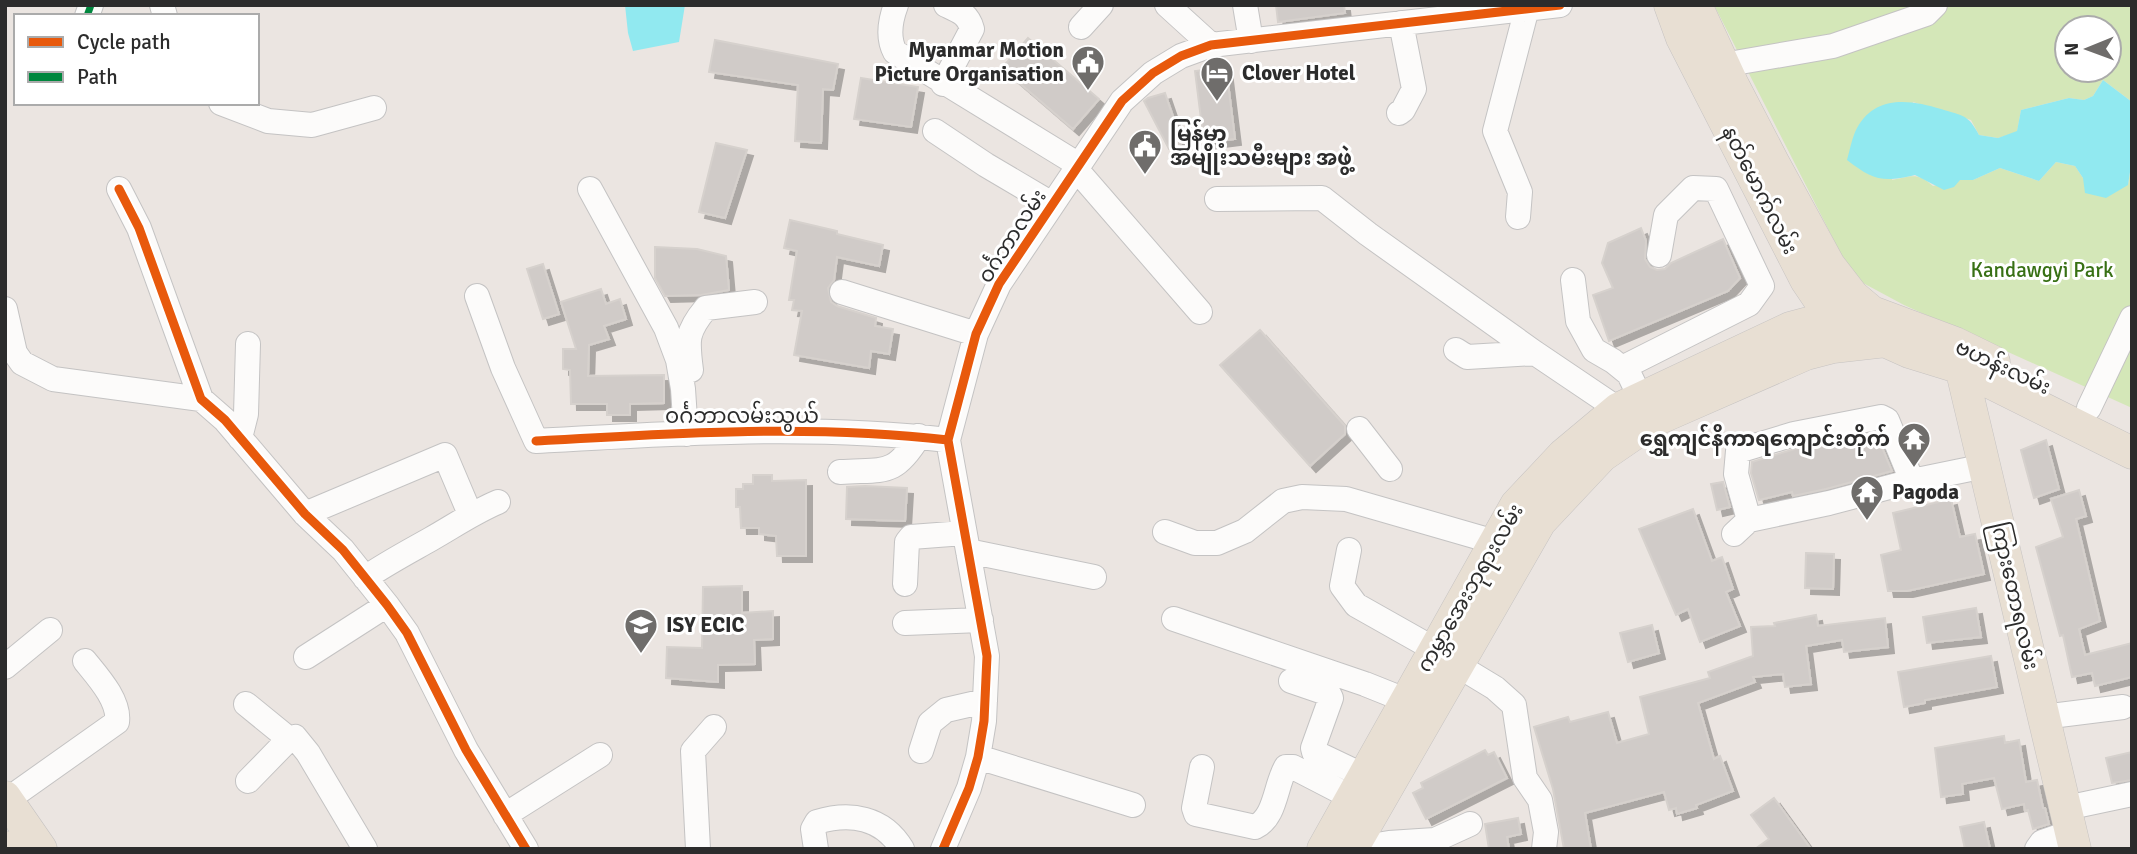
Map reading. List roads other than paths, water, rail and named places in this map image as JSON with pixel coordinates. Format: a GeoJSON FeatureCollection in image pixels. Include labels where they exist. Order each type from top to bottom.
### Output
{"type":"FeatureCollection","features":[{"type":"Feature","properties":{"kind":"main road","name":"နတ်မောက်လမ်း"},"geometry":{"type":"LineString","coordinates":[[1670,5],[1682,38],[1818,272],[1872,312]]}},
{"type":"Feature","properties":{"kind":"main road","name":"နတ်မောက်လမ်း"},"geometry":{"type":"LineString","coordinates":[[1696,5],[1818,272]]}},
{"type":"Feature","properties":{"kind":"main road"},"geometry":{"type":"LineString","coordinates":[[1818,272],[1831,317]]}},
{"type":"Feature","properties":{"kind":"main road"},"geometry":{"type":"LineString","coordinates":[[1798,341],[1802,306],[1818,272]]}},
{"type":"Feature","properties":{"kind":"main road"},"geometry":{"type":"LineString","coordinates":[[1798,341],[1831,317],[1872,312]]}},
{"type":"Feature","properties":{"kind":"main road","name":"ဗဟန်းလမ်း"},"geometry":{"type":"LineString","coordinates":[[1872,312],[1958,356],[2132,453]]}},
{"type":"Feature","properties":{"kind":"main road"},"geometry":{"type":"LineString","coordinates":[[1831,317],[1886,341]]}},
{"type":"Feature","properties":{"kind":"main road","name":"ကမ္ဘာအေးဘုရားလမ်း"},"geometry":{"type":"LineString","coordinates":[[1352,849],[1368,787],[1405,701],[1445,657],[1494,542],[1602,456],[1653,421],[1798,341]]}},
{"type":"Feature","properties":{"kind":"main road","name":"ကမ္ဘာအေးဘုရားလမ်း"},"geometry":{"type":"LineString","coordinates":[[1323,849],[1368,787],[1563,455],[1630,404],[1798,341],[1833,347],[1886,341]]}},
{"type":"Feature","properties":{"kind":"main road","name":"ဗဟန်းလမ်း"},"geometry":{"type":"LineString","coordinates":[[1886,341],[1909,352],[1958,356],[2090,408],[2132,430]]}},
{"type":"Feature","properties":{"kind":"main road","name":"ကြားတောရလမ်း"},"geometry":{"type":"LineString","coordinates":[[1958,356],[2071,830]]}},
{"type":"Feature","properties":{"kind":"main road"},"geometry":{"type":"LineString","coordinates":[[6,799],[41,849]]}},
{"type":"Feature","properties":{"kind":"street"},"geometry":{"type":"LineString","coordinates":[[897,5],[892,15],[889,41],[895,52],[1078,167],[1200,312]]}},
{"type":"Feature","properties":{"kind":"street"},"geometry":{"type":"LineString","coordinates":[[943,84],[972,29],[964,13],[946,5]]}},
{"type":"Feature","properties":{"kind":"street"},"geometry":{"type":"LineString","coordinates":[[1081,27],[1101,5]]}},
{"type":"Feature","properties":{"kind":"street"},"geometry":{"type":"LineString","coordinates":[[1167,5],[1211,45]]}},
{"type":"Feature","properties":{"kind":"street"},"geometry":{"type":"LineString","coordinates":[[1245,5],[1251,41]]}},
{"type":"Feature","properties":{"kind":"street","name":"ဝင်္ဂဘာလမ်း"},"geometry":{"type":"LineString","coordinates":[[943,849],[969,788],[978,757],[987,656],[948,440],[976,334],[999,284],[1122,101],[1153,73],[1181,56],[1211,45],[1401,23],[1440,12],[1560,5]]}},
{"type":"Feature","properties":{"kind":"street"},"geometry":{"type":"LineString","coordinates":[[1723,65],[1833,46],[1926,13],[1935,5]]}},
{"type":"Feature","properties":{"kind":"street"},"geometry":{"type":"LineString","coordinates":[[1518,217],[1520,192],[1495,131],[1527,8]]}},
{"type":"Feature","properties":{"kind":"street"},"geometry":{"type":"LineString","coordinates":[[1399,113],[1414,89],[1401,23]]}},
{"type":"Feature","properties":{"kind":"street"},"geometry":{"type":"LineString","coordinates":[[226,105],[268,121],[313,125],[374,108]]}},
{"type":"Feature","properties":{"kind":"street"},"geometry":{"type":"LineString","coordinates":[[935,131],[1052,204]]}},
{"type":"Feature","properties":{"kind":"street"},"geometry":{"type":"LineString","coordinates":[[1622,368],[1749,304],[1762,286],[1716,189],[1693,188],[1666,215],[1659,255]]}},
{"type":"Feature","properties":{"kind":"street"},"geometry":{"type":"LineString","coordinates":[[119,189],[139,228],[201,400],[225,420],[305,514],[343,550],[387,606],[407,634],[466,750],[526,849]]}},
{"type":"Feature","properties":{"kind":"street"},"geometry":{"type":"LineString","coordinates":[[590,189],[666,328],[678,359],[693,433]]}},
{"type":"Feature","properties":{"kind":"street"},"geometry":{"type":"LineString","coordinates":[[1217,199],[1322,198],[1535,353],[1630,404]]}},
{"type":"Feature","properties":{"kind":"street"},"geometry":{"type":"LineString","coordinates":[[1573,279],[1578,321],[1594,350],[1629,374],[1630,404]]}},
{"type":"Feature","properties":{"kind":"street"},"geometry":{"type":"LineString","coordinates":[[842,292],[976,334]]}},
{"type":"Feature","properties":{"kind":"street","name":"ဝင်္ဂဘာလမ်းသွယ်"},"geometry":{"type":"LineString","coordinates":[[477,296],[503,368],[536,441],[670,433],[815,432],[919,436],[948,440]]}},
{"type":"Feature","properties":{"kind":"street"},"geometry":{"type":"LineString","coordinates":[[693,433],[689,332],[706,308],[755,302]]}},
{"type":"Feature","properties":{"kind":"street"},"geometry":{"type":"LineString","coordinates":[[5,309],[15,354],[22,363],[52,379],[201,400]]}},
{"type":"Feature","properties":{"kind":"street"},"geometry":{"type":"LineString","coordinates":[[2090,408],[2131,320]]}},
{"type":"Feature","properties":{"kind":"street"},"geometry":{"type":"LineString","coordinates":[[240,438],[246,414],[248,344]]}},
{"type":"Feature","properties":{"kind":"street"},"geometry":{"type":"LineString","coordinates":[[1456,350],[1467,357],[1535,353]]}},
{"type":"Feature","properties":{"kind":"street"},"geometry":{"type":"LineString","coordinates":[[1912,481],[1887,420],[1881,417],[1794,433],[1738,451],[1736,474],[1742,527],[1912,481],[1985,466]]}},
{"type":"Feature","properties":{"kind":"street"},"geometry":{"type":"LineString","coordinates":[[1359,429],[1391,469]]}},
{"type":"Feature","properties":{"kind":"street"},"geometry":{"type":"LineString","coordinates":[[840,472],[891,469],[906,458],[919,436]]}},
{"type":"Feature","properties":{"kind":"street"},"geometry":{"type":"LineString","coordinates":[[305,514],[445,455],[470,514]]}},
{"type":"Feature","properties":{"kind":"street"},"geometry":{"type":"LineString","coordinates":[[1166,533],[1195,543],[1217,543],[1245,531],[1283,501],[1302,497],[1346,499],[1494,542]]}},
{"type":"Feature","properties":{"kind":"street"},"geometry":{"type":"LineString","coordinates":[[365,578],[470,514],[498,502]]}},
{"type":"Feature","properties":{"kind":"street"},"geometry":{"type":"LineString","coordinates":[[905,584],[907,542],[911,537],[966,542],[1094,577]]}},
{"type":"Feature","properties":{"kind":"street"},"geometry":{"type":"LineString","coordinates":[[1349,550],[1342,586],[1356,605],[1495,688],[1514,705],[1525,778],[1540,800],[1546,832],[1544,849]]}},
{"type":"Feature","properties":{"kind":"street"},"geometry":{"type":"LineString","coordinates":[[306,657],[387,606]]}},
{"type":"Feature","properties":{"kind":"street"},"geometry":{"type":"LineString","coordinates":[[1174,619],[1364,684],[1405,701]]}},
{"type":"Feature","properties":{"kind":"street"},"geometry":{"type":"LineString","coordinates":[[905,623],[981,620]]}},
{"type":"Feature","properties":{"kind":"street"},"geometry":{"type":"LineString","coordinates":[[5,667],[50,629]]}},
{"type":"Feature","properties":{"kind":"street"},"geometry":{"type":"LineString","coordinates":[[6,799],[117,722],[118,713],[100,680],[85,661]]}},
{"type":"Feature","properties":{"kind":"street"},"geometry":{"type":"LineString","coordinates":[[1291,681],[1329,694],[1331,698],[1313,748],[1314,752],[1368,787]]}},
{"type":"Feature","properties":{"kind":"street"},"geometry":{"type":"LineString","coordinates":[[921,751],[930,723],[946,710],[985,701]]}},
{"type":"Feature","properties":{"kind":"street"},"geometry":{"type":"LineString","coordinates":[[246,704],[289,739]]}},
{"type":"Feature","properties":{"kind":"street"},"geometry":{"type":"LineString","coordinates":[[2043,717],[2123,707]]}},
{"type":"Feature","properties":{"kind":"street"},"geometry":{"type":"LineString","coordinates":[[698,849],[693,751],[713,727]]}},
{"type":"Feature","properties":{"kind":"street"},"geometry":{"type":"LineString","coordinates":[[248,781],[289,739],[295,737],[308,753],[365,849]]}},
{"type":"Feature","properties":{"kind":"street"},"geometry":{"type":"LineString","coordinates":[[505,815],[600,755]]}},
{"type":"Feature","properties":{"kind":"street"},"geometry":{"type":"LineString","coordinates":[[978,757],[1133,805]]}},
{"type":"Feature","properties":{"kind":"street"},"geometry":{"type":"LineString","coordinates":[[1202,767],[1194,807],[1196,814],[1255,827],[1263,823],[1269,814],[1286,767],[1368,787]]}},
{"type":"Feature","properties":{"kind":"street"},"geometry":{"type":"LineString","coordinates":[[2037,849],[2042,842],[2071,830],[2132,794]]}},
{"type":"Feature","properties":{"kind":"street"},"geometry":{"type":"LineString","coordinates":[[816,849],[813,829],[817,822],[855,818],[876,822],[893,836],[902,849]]}},
{"type":"Feature","properties":{"kind":"street"},"geometry":{"type":"LineString","coordinates":[[1352,849],[1435,840],[1470,824]]}},
{"type":"Feature","properties":{"kind":"water"},"geometry":{"type":"Polygon","coordinates":[[[625,5],[685,5],[679,42],[633,51],[625,5]]]}},
{"type":"Feature","properties":{"kind":"water"},"geometry":{"type":"Polygon","coordinates":[[[2100,84],[2108,84],[2132,102],[2132,159],[2128,185],[2106,198],[2085,193],[2083,178],[2075,166],[2056,162],[2039,181],[2000,168],[1973,180],[1960,180],[1954,187],[1944,190],[1915,175],[1894,179],[1871,176],[1847,160],[1852,139],[1865,117],[1874,109],[1895,102],[1918,103],[1964,117],[1972,123],[1979,135],[1998,138],[2017,131],[2021,110],[2069,98],[2084,100],[2093,96],[2100,84]]]}},
{"type":"Feature","properties":{"kind":"place","name":"Myanmar Motion Picture Organisation"},"geometry":{"type":"Point","coordinates":[1088,92]}},
{"type":"Feature","properties":{"kind":"place","name":"Clover Hotel"},"geometry":{"type":"Point","coordinates":[1217,103]}},
{"type":"Feature","properties":{"kind":"place","name":"မြန်မာ့ အမျိုးသမီးများ အဖွဲ့"},"geometry":{"type":"Point","coordinates":[1145,176]}},
{"type":"Feature","properties":{"kind":"place","name":"ရွှေကျင်နိကာရကျောင်းတိုက်"},"geometry":{"type":"Point","coordinates":[1914,469]}},
{"type":"Feature","properties":{"kind":"place","name":"Pagoda"},"geometry":{"type":"Point","coordinates":[1867,522]}},
{"type":"Feature","properties":{"kind":"place","name":"ISY ECIC"},"geometry":{"type":"Point","coordinates":[641,655]}},
{"type":"Feature","properties":{"kind":"park label","name":"Kandawgyi Park"},"geometry":{"type":"Point","coordinates":[2042,270]}}]}
